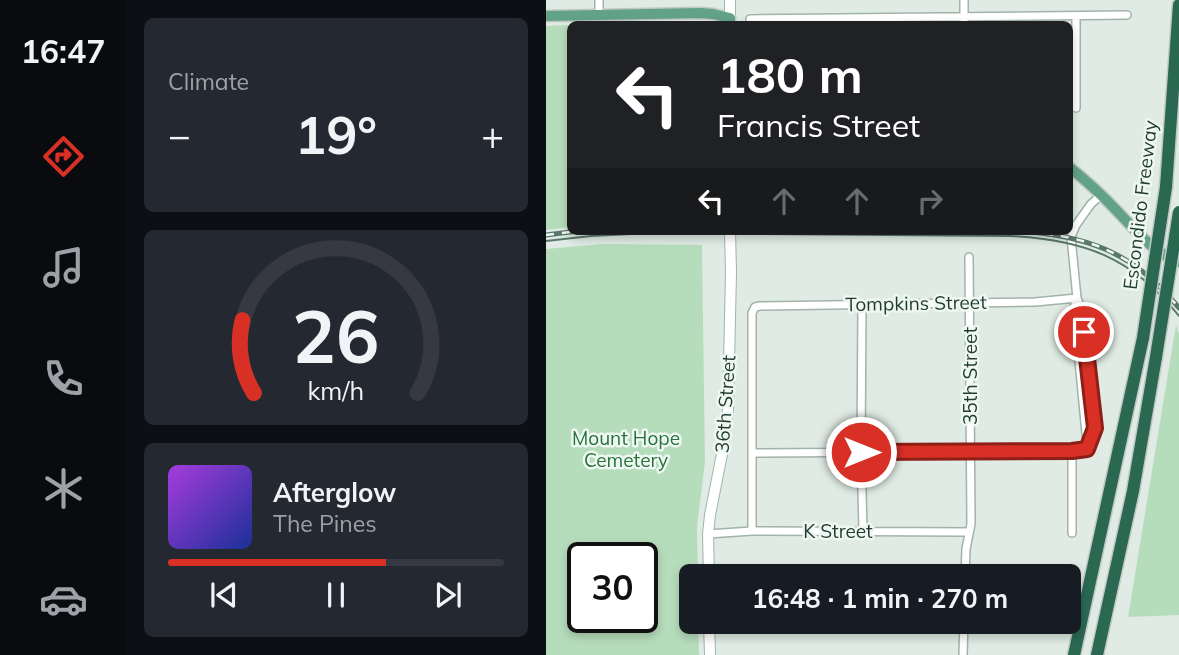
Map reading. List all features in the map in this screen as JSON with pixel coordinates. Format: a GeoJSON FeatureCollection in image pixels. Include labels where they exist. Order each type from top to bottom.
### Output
{"type":"FeatureCollection","features":[{"type":"Feature","properties":{"kind":"highway","name":"Escondido Freeway"},"geometry":{"type":"LineString","coordinates":[[1072,655],[1080,632],[1143,338],[1166,187],[1179,5]]}},
{"type":"Feature","properties":{"kind":"highway","name":"Escondido Freeway"},"geometry":{"type":"LineString","coordinates":[[1097,655],[1133,491],[1179,212]]}},
{"type":"Feature","properties":{"kind":"main road"},"geometry":{"type":"LineString","coordinates":[[546,16],[700,13],[713,14],[730,21],[730,0]]}},
{"type":"Feature","properties":{"kind":"main road"},"geometry":{"type":"LineString","coordinates":[[1073,170],[1137,233],[1160,252],[1179,262]]}},
{"type":"Feature","properties":{"kind":"main road","name":"36th Street"},"geometry":{"type":"LineString","coordinates":[[709,564],[710,515],[728,410],[730,235]]}},
{"type":"Feature","properties":{"kind":"main road"},"geometry":{"type":"LineString","coordinates":[[709,634],[710,655]]}},
{"type":"Feature","properties":{"kind":"street"},"geometry":{"type":"LineString","coordinates":[[599,0],[599,15]]}},
{"type":"Feature","properties":{"kind":"street"},"geometry":{"type":"LineString","coordinates":[[964,0],[964,20]]}},
{"type":"Feature","properties":{"kind":"street"},"geometry":{"type":"LineString","coordinates":[[910,21],[1127,15]]}},
{"type":"Feature","properties":{"kind":"street"},"geometry":{"type":"LineString","coordinates":[[1076,16],[1076,108]]}},
{"type":"Feature","properties":{"kind":"street"},"geometry":{"type":"LineString","coordinates":[[750,19],[820,21]]}},
{"type":"Feature","properties":{"kind":"street"},"geometry":{"type":"LineString","coordinates":[[1073,232],[1091,204],[1101,195]]}},
{"type":"Feature","properties":{"kind":"street"},"geometry":{"type":"LineString","coordinates":[[752,453],[1087,449],[1095,428],[1081,308],[1077,298],[1072,235]]}},
{"type":"Feature","properties":{"kind":"street","name":"35th Street"},"geometry":{"type":"LineString","coordinates":[[965,564],[971,524],[969,257]]}},
{"type":"Feature","properties":{"kind":"street","name":"Tompkins Street"},"geometry":{"type":"LineString","coordinates":[[755,307],[1035,302],[1077,298]]}},
{"type":"Feature","properties":{"kind":"street"},"geometry":{"type":"LineString","coordinates":[[862,304],[863,531]]}},
{"type":"Feature","properties":{"kind":"street","name":"36th Street"},"geometry":{"type":"LineString","coordinates":[[752,531],[752,313],[755,307]]}},
{"type":"Feature","properties":{"kind":"street"},"geometry":{"type":"LineString","coordinates":[[1072,451],[1072,533]]}},
{"type":"Feature","properties":{"kind":"street","name":"K Street"},"geometry":{"type":"LineString","coordinates":[[708,534],[752,531],[968,531]]}},
{"type":"Feature","properties":{"kind":"street"},"geometry":{"type":"LineString","coordinates":[[963,655],[964,634]]}},
{"type":"Feature","properties":{"kind":"green space"},"geometry":{"type":"Polygon","coordinates":[[[567,25],[567,227],[546,230],[546,26],[567,25]]]}},
{"type":"Feature","properties":{"kind":"green space","name":"Mount Hope Cemetery"},"geometry":{"type":"Polygon","coordinates":[[[603,244],[702,245],[705,462],[697,527],[698,564],[679,564],[679,634],[698,634],[699,655],[546,655],[546,249],[603,244]]]}},
{"type":"Feature","properties":{"kind":"green space"},"geometry":{"type":"Polygon","coordinates":[[[1176,325],[1179,334],[1179,615],[1128,617],[1176,325]]]}},
{"type":"Feature","properties":{"kind":"tram line"},"geometry":{"type":"LineString","coordinates":[[546,241],[611,235]]}},
{"type":"Feature","properties":{"kind":"tram line"},"geometry":{"type":"LineString","coordinates":[[891,235],[1011,236],[1037,238],[1084,248],[1105,255],[1143,279],[1179,316]]}},
{"type":"Feature","properties":{"kind":"railway"},"geometry":{"type":"LineString","coordinates":[[546,235],[567,232]]}},
{"type":"Feature","properties":{"kind":"railway"},"geometry":{"type":"LineString","coordinates":[[1054,235],[1085,242],[1125,259],[1162,288],[1179,308]]}},
{"type":"Feature","properties":{"kind":"route"},"geometry":{"type":"LineString","coordinates":[[861,452],[1087,449],[1095,428],[1084,332]]}}]}
